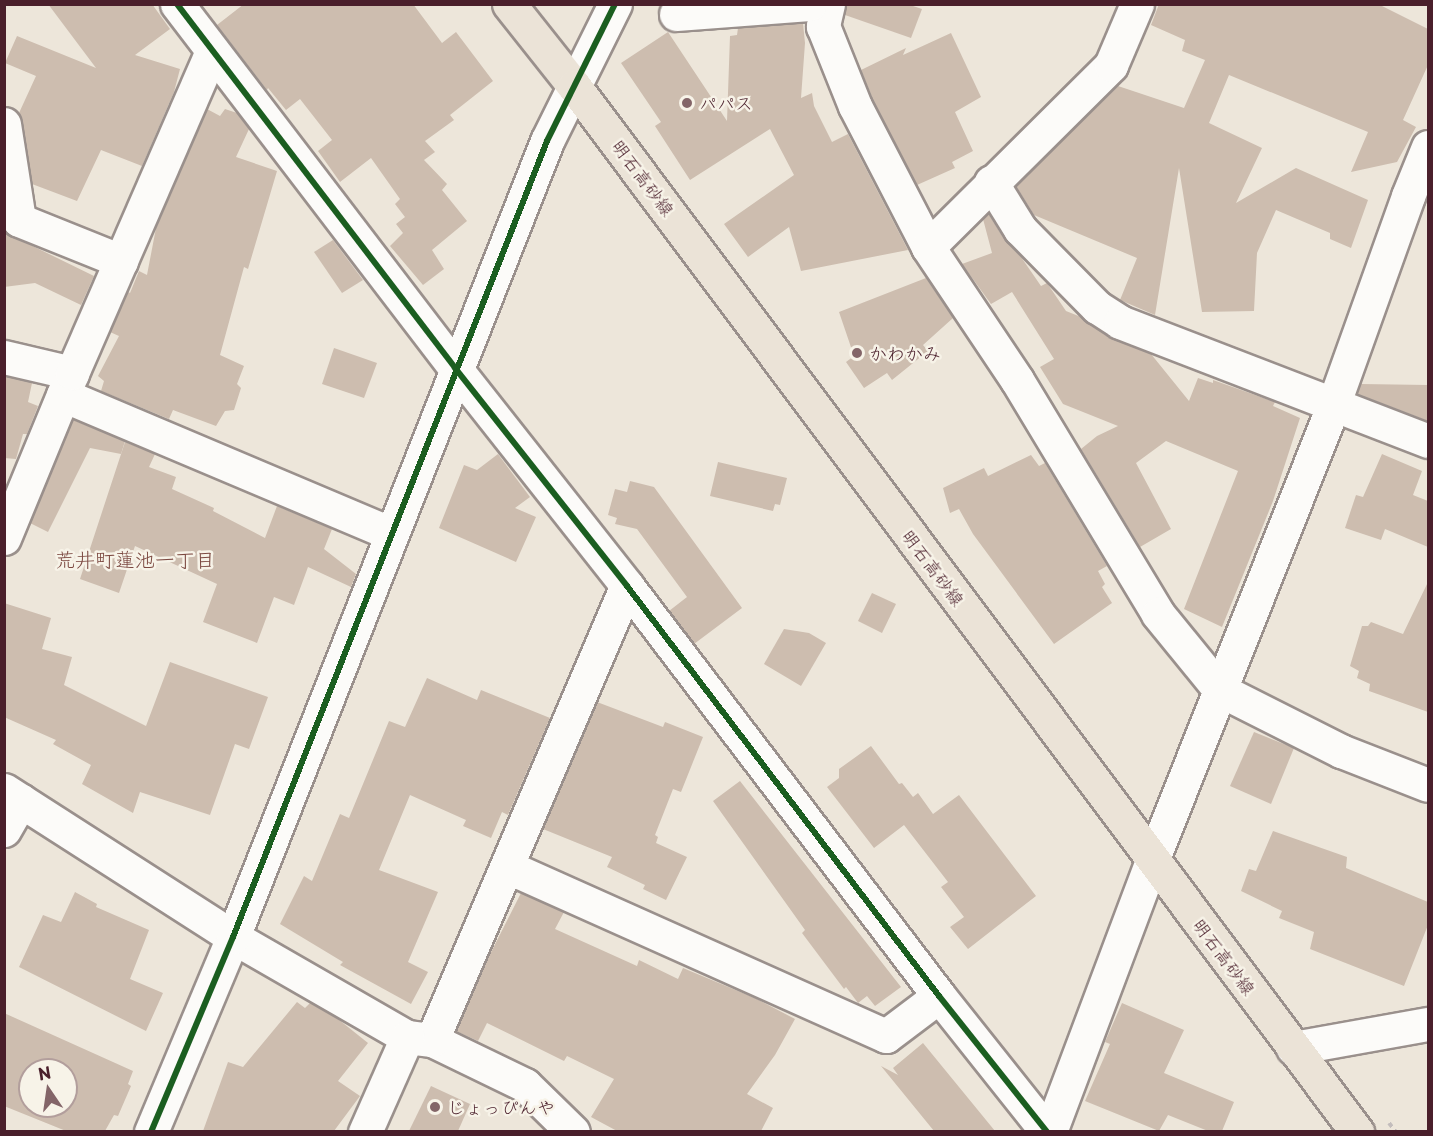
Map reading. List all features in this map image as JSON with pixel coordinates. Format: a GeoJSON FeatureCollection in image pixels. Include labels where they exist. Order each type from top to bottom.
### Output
{"type":"FeatureCollection","features":[{"type":"Feature","properties":{"kind":"main road","name":"明石高砂線"},"geometry":{"type":"LineString","coordinates":[[509,4],[574,86],[1152,861],[1357,1131]]}},
{"type":"Feature","properties":{"kind":"street"},"geometry":{"type":"LineString","coordinates":[[177,4],[455,368],[627,586],[939,996],[1049,1131],[1152,861],[1334,403],[1408,196],[1428,147]]}},
{"type":"Feature","properties":{"kind":"street"},"geometry":{"type":"LineString","coordinates":[[151,1131],[233,937],[455,368],[547,141],[615,4]]}},
{"type":"Feature","properties":{"kind":"street"},"geometry":{"type":"LineString","coordinates":[[676,14],[810,4]]}},
{"type":"Feature","properties":{"kind":"street"},"geometry":{"type":"LineString","coordinates":[[828,4],[823,26],[855,106],[928,247],[1017,380],[1158,614],[1220,690],[1341,751],[1428,786]]}},
{"type":"Feature","properties":{"kind":"street"},"geometry":{"type":"LineString","coordinates":[[928,247],[1111,65],[1137,4]]}},
{"type":"Feature","properties":{"kind":"street"},"geometry":{"type":"LineString","coordinates":[[6,530],[212,51]]}},
{"type":"Feature","properties":{"kind":"street"},"geometry":{"type":"LineString","coordinates":[[4,124],[19,220],[121,261]]}},
{"type":"Feature","properties":{"kind":"street"},"geometry":{"type":"LineString","coordinates":[[991,182],[1020,229],[1097,307],[1120,322],[1428,441]]}},
{"type":"Feature","properties":{"kind":"street"},"geometry":{"type":"LineString","coordinates":[[4,357],[392,534]]}},
{"type":"Feature","properties":{"kind":"street"},"geometry":{"type":"LineString","coordinates":[[365,1131],[420,1038],[508,867],[627,586]]}},
{"type":"Feature","properties":{"kind":"street"},"geometry":{"type":"LineString","coordinates":[[4,830],[13,795],[233,937],[420,1038],[525,1085],[573,1131]]}},
{"type":"Feature","properties":{"kind":"street"},"geometry":{"type":"LineString","coordinates":[[508,867],[886,1036],[939,996]]}},
{"type":"Feature","properties":{"kind":"street"},"geometry":{"type":"LineString","coordinates":[[1293,1048],[1428,1024]]}},
{"type":"Feature","properties":{"kind":"building"},"geometry":{"type":"Polygon","coordinates":[[[48,4],[152,4],[170,29],[135,55],[180,69],[174,92],[142,166],[101,150],[77,201],[32,184],[19,113],[36,76],[5,63],[17,36],[96,68],[48,4]]]}},
{"type":"Feature","properties":{"kind":"building"},"geometry":{"type":"Polygon","coordinates":[[[244,4],[413,4],[442,43],[456,32],[493,81],[450,115],[454,120],[425,141],[435,152],[424,160],[447,184],[442,190],[467,221],[432,250],[444,269],[423,285],[390,246],[403,233],[396,224],[405,217],[395,204],[400,199],[371,158],[340,182],[318,151],[332,140],[300,99],[286,110],[268,88],[267,90],[217,25],[244,4]]]}},
{"type":"Feature","properties":{"kind":"building"},"geometry":{"type":"Polygon","coordinates":[[[846,4],[907,4],[922,9],[911,38],[845,15],[846,4]]]}},
{"type":"Feature","properties":{"kind":"building"},"geometry":{"type":"Polygon","coordinates":[[[1159,4],[1378,4],[1428,29],[1428,65],[1403,120],[1416,127],[1397,162],[1351,172],[1368,132],[1229,75],[1209,123],[1262,148],[1236,203],[1296,168],[1368,200],[1351,248],[1330,239],[1330,233],[1276,210],[1257,253],[1254,311],[1202,312],[1179,168],[1155,315],[1120,300],[1137,258],[1034,215],[1016,186],[1118,86],[1184,108],[1205,60],[1182,51],[1185,40],[1151,25],[1159,4]]]}},
{"type":"Feature","properties":{"kind":"building"},"geometry":{"type":"Polygon","coordinates":[[[803,23],[805,43],[801,98],[812,93],[814,106],[832,142],[848,134],[908,250],[801,271],[789,227],[748,257],[724,224],[794,175],[770,129],[690,180],[655,126],[661,122],[621,63],[668,32],[727,121],[730,36],[737,35],[738,28],[803,23]]]}},
{"type":"Feature","properties":{"kind":"building"},"geometry":{"type":"Polygon","coordinates":[[[951,33],[981,97],[955,112],[973,151],[952,162],[955,168],[917,185],[874,102],[861,70],[906,48],[903,55],[951,33]]]}},
{"type":"Feature","properties":{"kind":"building"},"geometry":{"type":"Polygon","coordinates":[[[207,109],[220,116],[225,109],[237,113],[249,129],[236,157],[277,171],[248,269],[244,267],[220,355],[244,366],[237,384],[241,388],[234,410],[225,411],[216,426],[173,410],[169,419],[101,391],[104,381],[98,376],[119,336],[110,332],[128,292],[130,293],[139,271],[147,275],[156,228],[207,109]]]}},
{"type":"Feature","properties":{"kind":"building"},"geometry":{"type":"Polygon","coordinates":[[[988,213],[1004,239],[1021,257],[1041,286],[1047,283],[1066,311],[1081,317],[1110,338],[1151,354],[1189,401],[1198,378],[1213,383],[1213,380],[1275,402],[1273,406],[1300,418],[1273,501],[1222,627],[1184,609],[1238,471],[1166,441],[1136,463],[1171,529],[1140,547],[1081,449],[1097,436],[1118,426],[1063,404],[1040,367],[1054,359],[1012,292],[991,304],[962,264],[992,253],[983,219],[988,213]]]}},
{"type":"Feature","properties":{"kind":"building"},"geometry":{"type":"Polygon","coordinates":[[[4,232],[94,276],[81,305],[35,283],[4,287],[4,232]]]}},
{"type":"Feature","properties":{"kind":"building"},"geometry":{"type":"Polygon","coordinates":[[[333,240],[363,280],[342,293],[314,252],[333,240]]]}},
{"type":"Feature","properties":{"kind":"building"},"geometry":{"type":"Polygon","coordinates":[[[926,278],[953,318],[923,345],[928,351],[892,380],[887,373],[864,388],[846,362],[854,356],[839,312],[926,278]]]}},
{"type":"Feature","properties":{"kind":"building"},"geometry":{"type":"Polygon","coordinates":[[[334,348],[377,363],[364,398],[322,384],[334,348]]]}},
{"type":"Feature","properties":{"kind":"building"},"geometry":{"type":"Polygon","coordinates":[[[4,376],[32,383],[28,402],[38,406],[27,434],[23,434],[16,459],[4,458],[4,376]]]}},
{"type":"Feature","properties":{"kind":"building"},"geometry":{"type":"Polygon","coordinates":[[[1361,384],[1428,385],[1428,421],[1357,394],[1361,384]]]}},
{"type":"Feature","properties":{"kind":"building"},"geometry":{"type":"Polygon","coordinates":[[[73,420],[125,441],[121,454],[90,448],[48,532],[30,523],[73,420]]]}},
{"type":"Feature","properties":{"kind":"building"},"geometry":{"type":"Polygon","coordinates":[[[125,442],[155,454],[149,467],[176,477],[172,489],[214,508],[213,511],[265,538],[277,506],[332,529],[324,549],[356,574],[351,587],[308,567],[294,605],[274,597],[257,643],[203,622],[217,584],[135,546],[119,593],[80,579],[125,442]]]}},
{"type":"Feature","properties":{"kind":"building"},"geometry":{"type":"Polygon","coordinates":[[[498,454],[530,497],[515,508],[536,517],[516,562],[439,528],[464,465],[477,470],[498,454]]]}},
{"type":"Feature","properties":{"kind":"building"},"geometry":{"type":"Polygon","coordinates":[[[1382,454],[1422,471],[1413,495],[1428,501],[1428,547],[1385,529],[1381,540],[1345,528],[1356,495],[1363,497],[1382,454]]]}},
{"type":"Feature","properties":{"kind":"building"},"geometry":{"type":"Polygon","coordinates":[[[1031,455],[1039,466],[1045,463],[1107,566],[1098,571],[1105,584],[1102,587],[1112,603],[1054,644],[973,534],[959,509],[950,513],[943,488],[984,468],[988,476],[1031,455]]]}},
{"type":"Feature","properties":{"kind":"building"},"geometry":{"type":"Polygon","coordinates":[[[718,462],[787,478],[780,505],[775,504],[773,511],[710,496],[718,462]]]}},
{"type":"Feature","properties":{"kind":"building"},"geometry":{"type":"Polygon","coordinates":[[[630,481],[654,487],[742,608],[694,644],[669,611],[687,597],[637,529],[615,524],[617,518],[608,515],[615,489],[627,492],[630,481]]]}},
{"type":"Feature","properties":{"kind":"building"},"geometry":{"type":"Polygon","coordinates":[[[1428,582],[1428,712],[1369,691],[1370,684],[1357,678],[1359,671],[1350,666],[1362,626],[1368,626],[1371,622],[1403,634],[1428,582]]]}},
{"type":"Feature","properties":{"kind":"building"},"geometry":{"type":"Polygon","coordinates":[[[872,593],[896,604],[882,633],[858,621],[872,593]]]}},
{"type":"Feature","properties":{"kind":"building"},"geometry":{"type":"Polygon","coordinates":[[[4,603],[51,618],[42,649],[72,657],[64,685],[146,726],[170,662],[268,697],[249,749],[235,744],[210,815],[140,792],[133,813],[82,784],[91,765],[53,744],[56,740],[4,717],[4,603]]]}},
{"type":"Feature","properties":{"kind":"building"},"geometry":{"type":"Polygon","coordinates":[[[784,629],[809,633],[826,643],[801,686],[764,664],[784,629]]]}},
{"type":"Feature","properties":{"kind":"building"},"geometry":{"type":"Polygon","coordinates":[[[427,678],[477,700],[481,690],[550,718],[508,815],[502,812],[491,838],[463,826],[466,820],[410,795],[379,870],[438,892],[408,962],[428,972],[411,1004],[340,965],[343,962],[280,924],[304,876],[312,881],[340,814],[349,818],[389,721],[405,727],[427,678]]]}},
{"type":"Feature","properties":{"kind":"building"},"geometry":{"type":"Polygon","coordinates":[[[597,702],[663,727],[665,722],[703,737],[681,792],[673,789],[655,835],[658,837],[656,843],[687,857],[666,900],[643,889],[645,885],[607,867],[612,857],[543,829],[597,702]]]}},
{"type":"Feature","properties":{"kind":"building"},"geometry":{"type":"Polygon","coordinates":[[[1254,732],[1294,748],[1271,804],[1230,786],[1254,732]]]}},
{"type":"Feature","properties":{"kind":"building"},"geometry":{"type":"Polygon","coordinates":[[[871,746],[899,784],[902,783],[913,797],[918,793],[933,814],[959,795],[1036,896],[968,949],[950,927],[964,917],[941,887],[948,882],[904,825],[874,848],[827,787],[839,778],[839,769],[871,746]]]}},
{"type":"Feature","properties":{"kind":"building"},"geometry":{"type":"Polygon","coordinates":[[[740,781],[901,987],[875,1006],[867,996],[858,1003],[846,987],[844,989],[802,933],[805,930],[713,801],[740,781]]]}},
{"type":"Feature","properties":{"kind":"building"},"geometry":{"type":"Polygon","coordinates":[[[1273,831],[1347,857],[1346,868],[1428,902],[1428,925],[1404,986],[1310,949],[1314,932],[1279,918],[1282,911],[1241,891],[1249,869],[1256,871],[1273,831]]]}},
{"type":"Feature","properties":{"kind":"building"},"geometry":{"type":"Polygon","coordinates":[[[75,892],[97,904],[96,907],[149,930],[130,979],[163,993],[146,1031],[19,967],[43,915],[61,922],[75,892]]]}},
{"type":"Feature","properties":{"kind":"building"},"geometry":{"type":"Polygon","coordinates":[[[521,893],[564,912],[555,929],[637,966],[639,960],[678,979],[683,968],[757,999],[795,1019],[775,1055],[747,1094],[773,1108],[761,1131],[617,1131],[591,1117],[614,1079],[567,1056],[564,1061],[487,1023],[478,1041],[456,1031],[483,968],[521,893]]]}},
{"type":"Feature","properties":{"kind":"building"},"geometry":{"type":"Polygon","coordinates":[[[297,1002],[305,1008],[310,1003],[338,1019],[368,1043],[338,1081],[360,1096],[334,1131],[203,1131],[228,1062],[243,1067],[297,1002]]]}},
{"type":"Feature","properties":{"kind":"building"},"geometry":{"type":"Polygon","coordinates":[[[1122,1003],[1184,1030],[1164,1073],[1234,1102],[1222,1131],[1208,1131],[1168,1115],[1159,1131],[1085,1101],[1110,1044],[1105,1042],[1122,1003]]]}},
{"type":"Feature","properties":{"kind":"building"},"geometry":{"type":"Polygon","coordinates":[[[4,1013],[133,1071],[128,1084],[131,1086],[118,1116],[114,1115],[105,1131],[66,1131],[34,1118],[78,1118],[78,1058],[18,1058],[18,1112],[4,1106],[4,1013]]]}},
{"type":"Feature","properties":{"kind":"building"},"geometry":{"type":"Polygon","coordinates":[[[923,1043],[995,1131],[934,1131],[881,1066],[898,1075],[893,1068],[923,1043]]]}},
{"type":"Feature","properties":{"kind":"building"},"geometry":{"type":"Polygon","coordinates":[[[431,1086],[470,1104],[458,1131],[409,1131],[431,1086]]]}},
{"type":"Feature","properties":{"kind":"cycle path"},"geometry":{"type":"LineString","coordinates":[[177,4],[455,368],[627,586],[939,996],[1047,1132]]}},
{"type":"Feature","properties":{"kind":"cycle path"},"geometry":{"type":"LineString","coordinates":[[151,1132],[233,937],[547,141],[615,4]]}},
{"type":"Feature","properties":{"kind":"place","name":"パパス"},"geometry":{"type":"Point","coordinates":[687,103]}},
{"type":"Feature","properties":{"kind":"place","name":"かわかみ"},"geometry":{"type":"Point","coordinates":[857,353]}},
{"type":"Feature","properties":{"kind":"place","name":"じょっぴんや"},"geometry":{"type":"Point","coordinates":[435,1107]}},
{"type":"Feature","properties":{"kind":"district","name":"荒井町蓮池一丁目"},"geometry":{"type":"Point","coordinates":[135,559]}}]}
